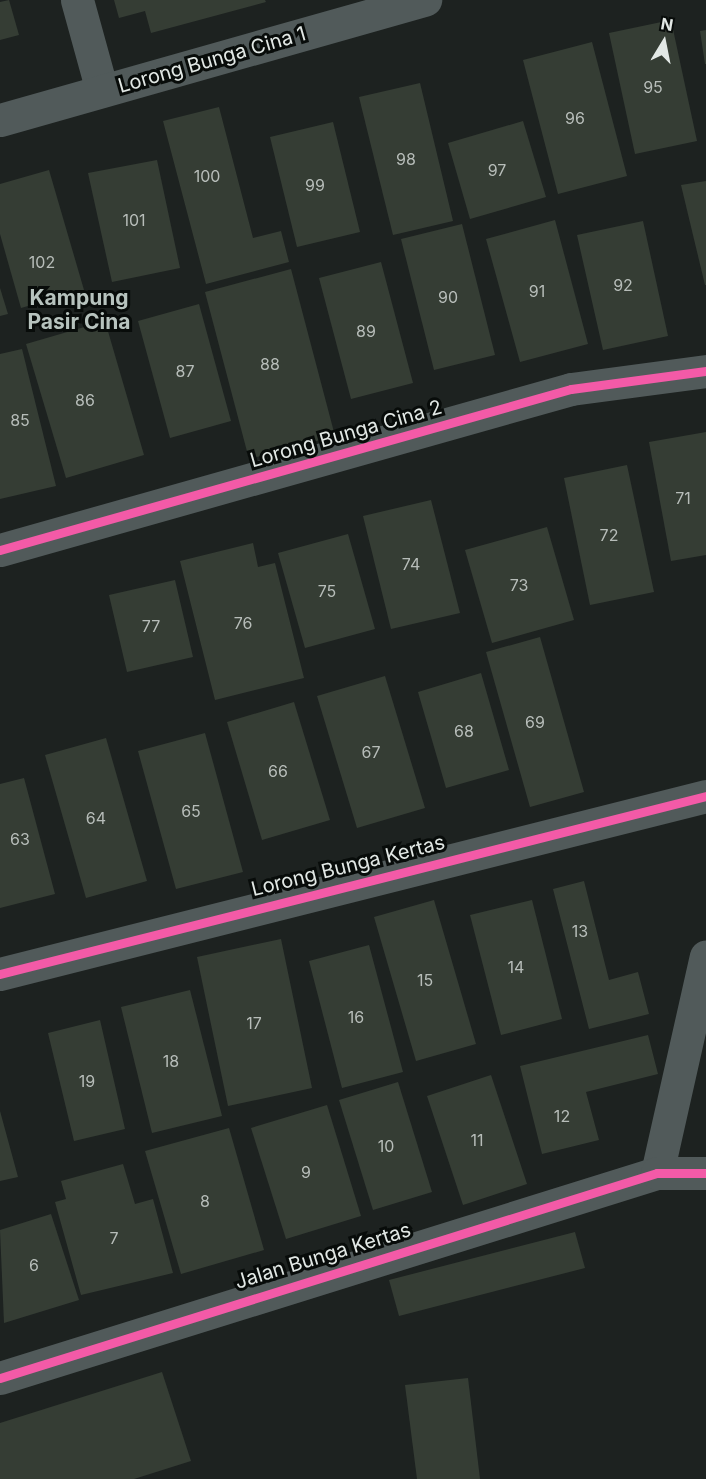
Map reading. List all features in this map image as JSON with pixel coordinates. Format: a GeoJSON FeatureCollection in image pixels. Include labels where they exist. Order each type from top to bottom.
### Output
{"type":"FeatureCollection","features":[{"type":"Feature","properties":{"kind":"street"},"geometry":{"type":"LineString","coordinates":[[77,0],[102,91]]}},
{"type":"Feature","properties":{"kind":"street","name":"Lorong Bunga Cina 1"},"geometry":{"type":"LineString","coordinates":[[0,120],[425,0]]}},
{"type":"Feature","properties":{"kind":"street","name":"Lorong Bunga Cina 2"},"geometry":{"type":"LineString","coordinates":[[0,550],[571,389],[706,371]]}},
{"type":"Feature","properties":{"kind":"street","name":"Lorong Bunga Kertas"},"geometry":{"type":"LineString","coordinates":[[0,974],[706,796]]}},
{"type":"Feature","properties":{"kind":"street"},"geometry":{"type":"LineString","coordinates":[[657,1173],[706,956]]}},
{"type":"Feature","properties":{"kind":"street","name":"Jalan Bunga Kertas"},"geometry":{"type":"LineString","coordinates":[[0,1378],[657,1173],[706,1173]]}},
{"type":"Feature","properties":{"kind":"building"},"geometry":{"type":"Polygon","coordinates":[[[9,0],[19,35],[0,40],[0,2],[9,0]]]}},
{"type":"Feature","properties":{"kind":"building"},"geometry":{"type":"Polygon","coordinates":[[[114,0],[265,0],[266,2],[151,33],[145,11],[119,18],[114,0]]]}},
{"type":"Feature","properties":{"kind":"building"},"geometry":{"type":"Polygon","coordinates":[[[671,20],[697,141],[635,154],[609,33],[671,20]]]}},
{"type":"Feature","properties":{"kind":"building"},"geometry":{"type":"Polygon","coordinates":[[[706,30],[706,64],[705,64],[700,31],[706,30]]]}},
{"type":"Feature","properties":{"kind":"building"},"geometry":{"type":"Polygon","coordinates":[[[592,42],[627,176],[558,194],[523,60],[592,42]]]}},
{"type":"Feature","properties":{"kind":"building"},"geometry":{"type":"Polygon","coordinates":[[[420,83],[453,221],[393,235],[359,97],[420,83]]]}},
{"type":"Feature","properties":{"kind":"building"},"geometry":{"type":"Polygon","coordinates":[[[219,107],[253,238],[281,231],[289,262],[206,284],[163,121],[219,107]]]}},
{"type":"Feature","properties":{"kind":"building"},"geometry":{"type":"Polygon","coordinates":[[[523,121],[546,197],[470,219],[448,143],[523,121]]]}},
{"type":"Feature","properties":{"kind":"building"},"geometry":{"type":"Polygon","coordinates":[[[333,122],[360,232],[297,247],[270,137],[333,122]]]}},
{"type":"Feature","properties":{"kind":"building"},"geometry":{"type":"Polygon","coordinates":[[[157,160],[180,268],[112,282],[88,173],[157,160]]]}},
{"type":"Feature","properties":{"kind":"building"},"geometry":{"type":"Polygon","coordinates":[[[49,170],[84,290],[21,308],[0,234],[0,184],[49,170]]]}},
{"type":"Feature","properties":{"kind":"building"},"geometry":{"type":"Polygon","coordinates":[[[706,181],[706,285],[705,285],[681,185],[706,181]]]}},
{"type":"Feature","properties":{"kind":"building"},"geometry":{"type":"Polygon","coordinates":[[[555,220],[588,344],[520,362],[486,239],[555,220]]]}},
{"type":"Feature","properties":{"kind":"building"},"geometry":{"type":"Polygon","coordinates":[[[643,221],[668,336],[603,350],[577,235],[643,221]]]}},
{"type":"Feature","properties":{"kind":"building"},"geometry":{"type":"Polygon","coordinates":[[[462,224],[495,355],[434,370],[401,239],[462,224]]]}},
{"type":"Feature","properties":{"kind":"building"},"geometry":{"type":"Polygon","coordinates":[[[381,262],[413,383],[351,399],[319,278],[381,262]]]}},
{"type":"Feature","properties":{"kind":"building"},"geometry":{"type":"Polygon","coordinates":[[[291,269],[335,436],[249,459],[205,292],[291,269]]]}},
{"type":"Feature","properties":{"kind":"building"},"geometry":{"type":"Polygon","coordinates":[[[0,288],[8,314],[0,316],[0,288]]]}},
{"type":"Feature","properties":{"kind":"building"},"geometry":{"type":"Polygon","coordinates":[[[199,304],[231,421],[170,438],[138,321],[199,304]]]}},
{"type":"Feature","properties":{"kind":"building"},"geometry":{"type":"Polygon","coordinates":[[[105,321],[144,455],[66,478],[26,344],[105,321]]]}},
{"type":"Feature","properties":{"kind":"building"},"geometry":{"type":"Polygon","coordinates":[[[22,349],[56,486],[0,499],[0,354],[22,349]]]}},
{"type":"Feature","properties":{"kind":"building"},"geometry":{"type":"Polygon","coordinates":[[[706,432],[706,555],[671,561],[649,442],[706,432]]]}},
{"type":"Feature","properties":{"kind":"building"},"geometry":{"type":"Polygon","coordinates":[[[627,465],[654,592],[590,605],[564,478],[627,465]]]}},
{"type":"Feature","properties":{"kind":"building"},"geometry":{"type":"Polygon","coordinates":[[[431,500],[460,613],[391,629],[363,516],[431,500]]]}},
{"type":"Feature","properties":{"kind":"building"},"geometry":{"type":"Polygon","coordinates":[[[547,527],[574,620],[492,643],[465,550],[547,527]]]}},
{"type":"Feature","properties":{"kind":"building"},"geometry":{"type":"Polygon","coordinates":[[[348,534],[375,629],[305,648],[278,553],[348,534]]]}},
{"type":"Feature","properties":{"kind":"building"},"geometry":{"type":"Polygon","coordinates":[[[253,543],[258,567],[275,563],[304,678],[215,700],[180,561],[253,543]]]}},
{"type":"Feature","properties":{"kind":"building"},"geometry":{"type":"Polygon","coordinates":[[[175,580],[193,657],[127,672],[109,595],[175,580]]]}},
{"type":"Feature","properties":{"kind":"building"},"geometry":{"type":"Polygon","coordinates":[[[540,637],[584,792],[530,807],[486,652],[540,637]]]}},
{"type":"Feature","properties":{"kind":"building"},"geometry":{"type":"Polygon","coordinates":[[[481,673],[509,770],[446,788],[418,692],[481,673]]]}},
{"type":"Feature","properties":{"kind":"building"},"geometry":{"type":"Polygon","coordinates":[[[385,676],[425,808],[357,828],[317,696],[385,676]]]}},
{"type":"Feature","properties":{"kind":"building"},"geometry":{"type":"Polygon","coordinates":[[[294,702],[330,820],[262,840],[227,722],[294,702]]]}},
{"type":"Feature","properties":{"kind":"building"},"geometry":{"type":"Polygon","coordinates":[[[205,733],[243,872],[176,889],[138,751],[205,733]]]}},
{"type":"Feature","properties":{"kind":"building"},"geometry":{"type":"Polygon","coordinates":[[[106,738],[147,881],[86,898],[45,755],[106,738]]]}},
{"type":"Feature","properties":{"kind":"building"},"geometry":{"type":"Polygon","coordinates":[[[24,778],[55,894],[0,908],[0,784],[24,778]]]}},
{"type":"Feature","properties":{"kind":"building"},"geometry":{"type":"Polygon","coordinates":[[[584,881],[609,980],[638,972],[649,1014],[589,1029],[553,889],[584,881]]]}},
{"type":"Feature","properties":{"kind":"building"},"geometry":{"type":"Polygon","coordinates":[[[434,900],[476,1044],[416,1061],[374,917],[434,900]]]}},
{"type":"Feature","properties":{"kind":"building"},"geometry":{"type":"Polygon","coordinates":[[[532,900],[562,1019],[501,1035],[470,915],[532,900]]]}},
{"type":"Feature","properties":{"kind":"building"},"geometry":{"type":"Polygon","coordinates":[[[281,939],[312,1088],[228,1106],[197,957],[281,939]]]}},
{"type":"Feature","properties":{"kind":"building"},"geometry":{"type":"Polygon","coordinates":[[[369,945],[403,1072],[342,1088],[309,961],[369,945]]]}},
{"type":"Feature","properties":{"kind":"building"},"geometry":{"type":"Polygon","coordinates":[[[190,990],[222,1116],[152,1133],[121,1007],[190,990]]]}},
{"type":"Feature","properties":{"kind":"building"},"geometry":{"type":"Polygon","coordinates":[[[100,1020],[125,1129],[74,1141],[48,1033],[100,1020]]]}},
{"type":"Feature","properties":{"kind":"building"},"geometry":{"type":"Polygon","coordinates":[[[648,1035],[658,1074],[586,1092],[599,1140],[542,1154],[520,1066],[648,1035]]]}},
{"type":"Feature","properties":{"kind":"building"},"geometry":{"type":"Polygon","coordinates":[[[491,1075],[527,1184],[463,1205],[427,1096],[491,1075]]]}},
{"type":"Feature","properties":{"kind":"building"},"geometry":{"type":"Polygon","coordinates":[[[398,1082],[432,1192],[373,1210],[339,1100],[398,1082]]]}},
{"type":"Feature","properties":{"kind":"building"},"geometry":{"type":"Polygon","coordinates":[[[327,1105],[361,1216],[286,1239],[251,1128],[327,1105]]]}},
{"type":"Feature","properties":{"kind":"building"},"geometry":{"type":"Polygon","coordinates":[[[0,1111],[18,1177],[0,1181],[0,1111]]]}},
{"type":"Feature","properties":{"kind":"building"},"geometry":{"type":"Polygon","coordinates":[[[229,1128],[264,1250],[181,1274],[145,1151],[229,1128]]]}},
{"type":"Feature","properties":{"kind":"building"},"geometry":{"type":"Polygon","coordinates":[[[123,1164],[135,1204],[153,1199],[173,1273],[81,1295],[55,1202],[66,1199],[61,1181],[123,1164]]]}},
{"type":"Feature","properties":{"kind":"building"},"geometry":{"type":"Polygon","coordinates":[[[51,1214],[79,1300],[4,1323],[0,1230],[51,1214]]]}},
{"type":"Feature","properties":{"kind":"building"},"geometry":{"type":"Polygon","coordinates":[[[575,1232],[585,1268],[399,1316],[389,1280],[575,1232]]]}},
{"type":"Feature","properties":{"kind":"building"},"geometry":{"type":"Polygon","coordinates":[[[162,1372],[191,1461],[134,1479],[0,1479],[0,1423],[162,1372]]]}},
{"type":"Feature","properties":{"kind":"building"},"geometry":{"type":"Polygon","coordinates":[[[468,1378],[480,1479],[417,1479],[405,1385],[468,1378]]]}},
{"type":"Feature","properties":{"kind":"cycle path"},"geometry":{"type":"LineString","coordinates":[[0,550],[571,389],[706,371]]}},
{"type":"Feature","properties":{"kind":"cycle path"},"geometry":{"type":"LineString","coordinates":[[0,974],[706,796]]}},
{"type":"Feature","properties":{"kind":"cycle path"},"geometry":{"type":"LineString","coordinates":[[0,1378],[657,1173],[706,1173]]}},
{"type":"Feature","properties":{"kind":"district","name":"Kampung Pasir Cina"},"geometry":{"type":"Point","coordinates":[79,310]}}]}
